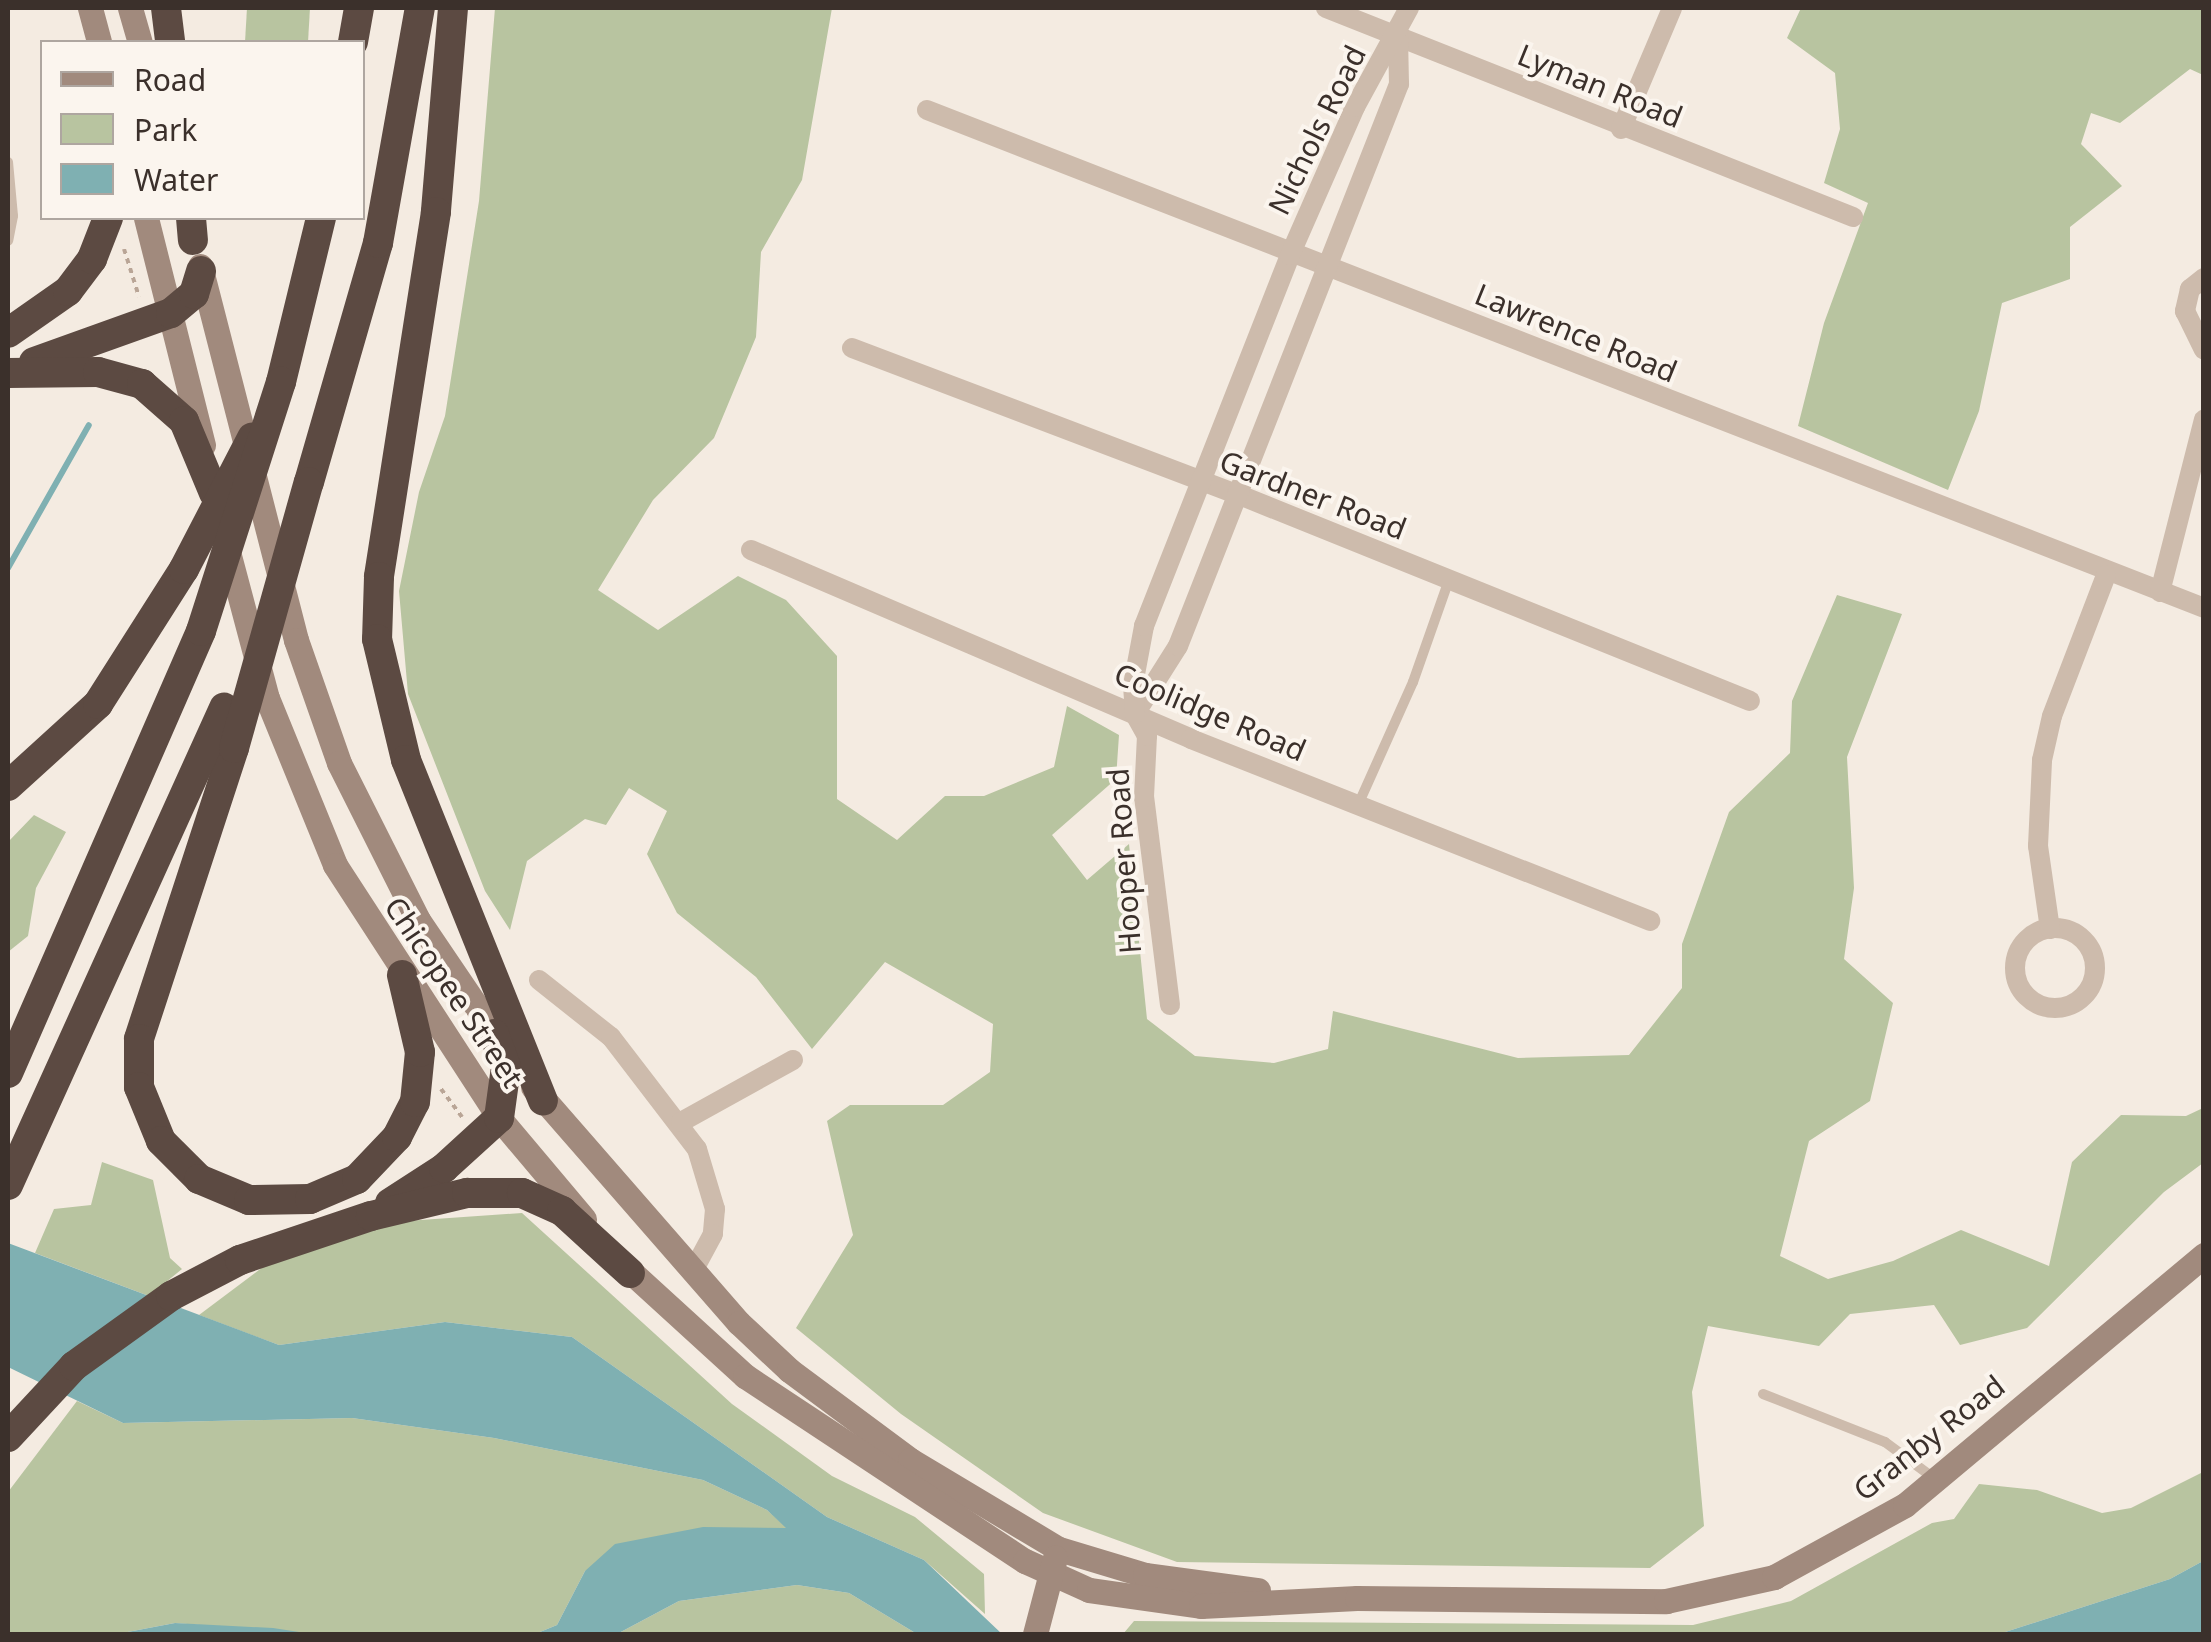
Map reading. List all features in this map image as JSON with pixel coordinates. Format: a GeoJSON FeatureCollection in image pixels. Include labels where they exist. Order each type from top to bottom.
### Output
{"type":"FeatureCollection","features":[{"type":"Feature","properties":{"kind":"highway"},"geometry":{"type":"LineString","coordinates":[[166,8],[170,40]]}},
{"type":"Feature","properties":{"kind":"highway"},"geometry":{"type":"LineString","coordinates":[[335,40],[337,8]]}},
{"type":"Feature","properties":{"kind":"highway"},"geometry":{"type":"LineString","coordinates":[[354,40],[359,8]]}},
{"type":"Feature","properties":{"kind":"highway"},"geometry":{"type":"LineString","coordinates":[[402,974],[418,1026],[418,1086],[397,1138],[357,1179],[310,1199],[249,1200],[199,1180],[161,1141],[139,1087],[139,1040],[234,748],[378,243],[420,8]]}},
{"type":"Feature","properties":{"kind":"highway"},"geometry":{"type":"LineString","coordinates":[[453,8],[436,212],[379,577],[378,640],[406,760],[543,1100]]}},
{"type":"Feature","properties":{"kind":"highway"},"geometry":{"type":"LineString","coordinates":[[8,1073],[200,630],[281,382],[321,220]]}},
{"type":"Feature","properties":{"kind":"highway"},"geometry":{"type":"LineString","coordinates":[[8,333],[68,291],[112,228]]}},
{"type":"Feature","properties":{"kind":"highway"},"geometry":{"type":"LineString","coordinates":[[8,371],[158,314],[194,294],[201,271]]}},
{"type":"Feature","properties":{"kind":"highway"},"geometry":{"type":"LineString","coordinates":[[8,371],[98,372],[142,384],[184,420],[214,493]]}},
{"type":"Feature","properties":{"kind":"highway"},"geometry":{"type":"LineString","coordinates":[[8,786],[98,704],[184,569],[281,382]]}},
{"type":"Feature","properties":{"kind":"highway"},"geometry":{"type":"LineString","coordinates":[[9,1182],[224,708],[309,482]]}},
{"type":"Feature","properties":{"kind":"highway"},"geometry":{"type":"LineString","coordinates":[[370,1216],[444,1168],[485,1123],[506,1068],[494,1034]]}},
{"type":"Feature","properties":{"kind":"highway"},"geometry":{"type":"LineString","coordinates":[[13,1430],[118,1331],[240,1260],[370,1216],[467,1193],[522,1194],[562,1210],[630,1274]]}},
{"type":"Feature","properties":{"kind":"main road"},"geometry":{"type":"LineString","coordinates":[[90,8],[98,40]]}},
{"type":"Feature","properties":{"kind":"main road"},"geometry":{"type":"LineString","coordinates":[[130,8],[139,40]]}},
{"type":"Feature","properties":{"kind":"main road","name":"Chicopee Street"},"geometry":{"type":"LineString","coordinates":[[146,220],[158,314],[214,493],[238,597],[291,764],[335,865],[402,974],[485,1123],[630,1274],[745,1376],[1047,1573]]}},
{"type":"Feature","properties":{"kind":"main road","name":"Chicopee Street"},"geometry":{"type":"LineString","coordinates":[[191,225],[296,640],[338,763],[400,889],[494,1034],[543,1100],[692,1273],[789,1370],[848,1417],[1059,1549]]}},
{"type":"Feature","properties":{"kind":"main road","name":"Granby Road"},"geometry":{"type":"LineString","coordinates":[[1047,1573],[1089,1590],[1172,1605],[1357,1598],[1646,1601],[1709,1594],[1774,1577],[1826,1553],[1936,1480],[2204,1255]]}},
{"type":"Feature","properties":{"kind":"main road"},"geometry":{"type":"LineString","coordinates":[[1035,1634],[1047,1573],[1059,1549]]}},
{"type":"Feature","properties":{"kind":"main road","name":"Granby Road"},"geometry":{"type":"LineString","coordinates":[[1059,1549],[1189,1583],[1357,1598]]}},
{"type":"Feature","properties":{"kind":"street","name":"Lyman Road"},"geometry":{"type":"LineString","coordinates":[[1326,8],[1621,129],[1852,217]]}},
{"type":"Feature","properties":{"kind":"street"},"geometry":{"type":"LineString","coordinates":[[1398,36],[1409,8]]}},
{"type":"Feature","properties":{"kind":"street"},"geometry":{"type":"LineString","coordinates":[[1621,129],[1672,8]]}},
{"type":"Feature","properties":{"kind":"street","name":"Nichols Road"},"geometry":{"type":"LineString","coordinates":[[1135,714],[1144,626],[1290,255],[1355,107],[1398,36]]}},
{"type":"Feature","properties":{"kind":"street","name":"Nichols Road"},"geometry":{"type":"LineString","coordinates":[[1135,714],[1178,646],[1399,84],[1398,36]]}},
{"type":"Feature","properties":{"kind":"street","name":"Lawrence Road"},"geometry":{"type":"LineString","coordinates":[[928,110],[2106,575],[2204,608]]}},
{"type":"Feature","properties":{"kind":"street"},"geometry":{"type":"LineString","coordinates":[[2204,278],[2190,289],[2185,310],[2204,350]]}},
{"type":"Feature","properties":{"kind":"street","name":"Gardner Road"},"geometry":{"type":"LineString","coordinates":[[852,348],[1200,484],[1237,494],[1750,701]]}},
{"type":"Feature","properties":{"kind":"street"},"geometry":{"type":"LineString","coordinates":[[2160,592],[2204,420]]}},
{"type":"Feature","properties":{"kind":"street","name":"Coolidge Road"},"geometry":{"type":"LineString","coordinates":[[751,550],[1135,714],[1650,920]]}},
{"type":"Feature","properties":{"kind":"street"},"geometry":{"type":"LineString","coordinates":[[2050,929],[2038,846],[2042,760],[2052,716],[2106,575]]}},
{"type":"Feature","properties":{"kind":"street","name":"Hooper Road"},"geometry":{"type":"LineString","coordinates":[[1135,714],[1146,736],[1146,814],[1170,1005]]}},
{"type":"Feature","properties":{"kind":"street"},"geometry":{"type":"LineString","coordinates":[[2050,929],[2077,934],[2095,966],[2087,993],[2064,1008],[2036,1004],[2015,975],[2025,941],[2050,929]]}},
{"type":"Feature","properties":{"kind":"street"},"geometry":{"type":"LineString","coordinates":[[538,980],[611,1037],[682,1122],[710,1176],[715,1209],[713,1234],[692,1273]]}},
{"type":"Feature","properties":{"kind":"street"},"geometry":{"type":"LineString","coordinates":[[682,1122],[793,1060]]}},
{"type":"Feature","properties":{"kind":"lane"},"geometry":{"type":"LineString","coordinates":[[8,162],[13,224],[8,241]]}},
{"type":"Feature","properties":{"kind":"lane"},"geometry":{"type":"LineString","coordinates":[[1358,805],[1449,580]]}},
{"type":"Feature","properties":{"kind":"lane"},"geometry":{"type":"LineString","coordinates":[[1763,1394],[1885,1442],[1936,1480]]}},
{"type":"Feature","properties":{"kind":"path"},"geometry":{"type":"LineString","coordinates":[[112,228],[158,314]]}},
{"type":"Feature","properties":{"kind":"path"},"geometry":{"type":"LineString","coordinates":[[436,1081],[485,1123]]}},
{"type":"Feature","properties":{"kind":"green space"},"geometry":{"type":"Polygon","coordinates":[[[247,8],[310,8],[308,40],[245,40],[247,8]]]}},
{"type":"Feature","properties":{"kind":"green space"},"geometry":{"type":"Polygon","coordinates":[[[495,8],[832,8],[802,180],[761,252],[756,337],[714,438],[653,500],[598,590],[658,630],[738,576],[786,600],[837,656],[837,799],[897,840],[945,796],[984,796],[1054,767],[1067,706],[1119,735],[1116,779],[1052,835],[1087,880],[1129,844],[1147,1019],[1195,1056],[1274,1063],[1328,1049],[1333,1011],[1518,1058],[1629,1055],[1682,988],[1682,944],[1729,812],[1790,753],[1792,701],[1837,595],[1902,614],[1847,757],[1854,888],[1844,959],[1893,1003],[1870,1101],[1809,1141],[1780,1256],[1828,1279],[1893,1261],[1961,1230],[2049,1266],[2072,1162],[2121,1115],[2186,1116],[2203,1108],[2203,1163],[2164,1192],[2027,1328],[1960,1345],[1934,1305],[1850,1314],[1819,1346],[1708,1326],[1692,1392],[1704,1526],[1650,1568],[1177,1562],[1043,1513],[901,1414],[796,1328],[853,1235],[827,1121],[850,1105],[943,1105],[990,1072],[993,1024],[885,962],[812,1049],[756,977],[677,913],[647,854],[667,811],[629,788],[606,825],[585,819],[527,861],[510,930],[485,891],[408,694],[399,591],[419,492],[445,416],[479,201],[495,8]]]}},
{"type":"Feature","properties":{"kind":"green space"},"geometry":{"type":"Polygon","coordinates":[[[1801,8],[2203,8],[2203,75],[2190,69],[2120,123],[2091,113],[2081,144],[2122,186],[2070,227],[2070,279],[2002,303],[1979,411],[1948,490],[1798,426],[1824,323],[1868,203],[1824,183],[1840,129],[1835,73],[1787,38],[1801,8]]]}},
{"type":"Feature","properties":{"kind":"green space"},"geometry":{"type":"Polygon","coordinates":[[[34,815],[66,832],[36,888],[28,936],[8,952],[8,842],[34,815]]]}},
{"type":"Feature","properties":{"kind":"green space"},"geometry":{"type":"Polygon","coordinates":[[[102,1162],[153,1180],[170,1258],[182,1269],[149,1296],[35,1253],[54,1209],[91,1205],[102,1162]]]}},
{"type":"Feature","properties":{"kind":"green space"},"geometry":{"type":"Polygon","coordinates":[[[522,1213],[732,1404],[832,1476],[915,1517],[984,1574],[985,1614],[924,1560],[827,1517],[572,1337],[445,1322],[279,1345],[199,1315],[263,1267],[392,1222],[522,1213]]]}},
{"type":"Feature","properties":{"kind":"green space"},"geometry":{"type":"Polygon","coordinates":[[[77,1401],[123,1423],[352,1418],[494,1438],[703,1480],[767,1510],[787,1528],[585,1571],[557,1625],[535,1634],[312,1634],[175,1623],[117,1634],[8,1634],[8,1492],[77,1401]]]}},
{"type":"Feature","properties":{"kind":"green space"},"geometry":{"type":"Polygon","coordinates":[[[2203,1472],[2203,1561],[2170,1579],[1999,1634],[1123,1634],[1134,1621],[1693,1625],[1791,1601],[1932,1523],[1954,1519],[1979,1484],[2037,1490],[2102,1513],[2131,1508],[2203,1472]]]}},
{"type":"Feature","properties":{"kind":"green space"},"geometry":{"type":"Polygon","coordinates":[[[797,1585],[849,1593],[917,1634],[617,1634],[679,1601],[797,1585]]]}},
{"type":"Feature","properties":{"kind":"water"},"geometry":{"type":"Polygon","coordinates":[[[8,1243],[279,1345],[445,1322],[572,1337],[827,1517],[924,1560],[1002,1634],[917,1634],[849,1593],[797,1585],[679,1601],[617,1634],[535,1634],[557,1625],[585,1571],[615,1544],[703,1527],[786,1528],[767,1510],[703,1480],[494,1438],[352,1418],[123,1423],[8,1367],[8,1243]]]}},
{"type":"Feature","properties":{"kind":"water"},"geometry":{"type":"Polygon","coordinates":[[[2203,1561],[2203,1634],[1999,1634],[2170,1579],[2203,1561]]]}},
{"type":"Feature","properties":{"kind":"water"},"geometry":{"type":"Polygon","coordinates":[[[175,1623],[273,1628],[312,1634],[117,1634],[175,1623]]]}},
{"type":"Feature","properties":{"kind":"waterway"},"geometry":{"type":"LineString","coordinates":[[8,568],[89,425]]}}]}
